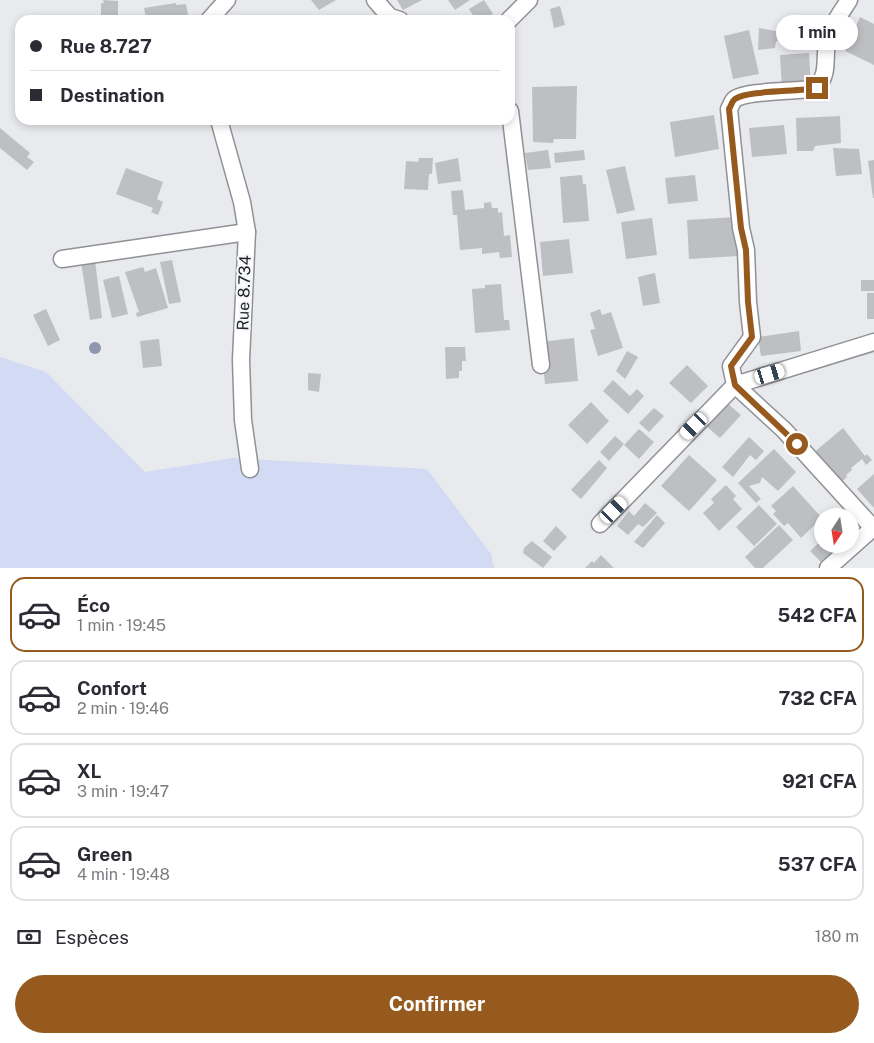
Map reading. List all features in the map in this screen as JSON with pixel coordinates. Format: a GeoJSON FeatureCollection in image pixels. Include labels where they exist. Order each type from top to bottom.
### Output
{"type":"FeatureCollection","features":[{"type":"Feature","properties":{"kind":"street"},"geometry":{"type":"LineString","coordinates":[[214,15],[227,0]]}},
{"type":"Feature","properties":{"kind":"street"},"geometry":{"type":"LineString","coordinates":[[376,0],[388,15]]}},
{"type":"Feature","properties":{"kind":"street"},"geometry":{"type":"LineString","coordinates":[[511,11],[529,0]]}},
{"type":"Feature","properties":{"kind":"street"},"geometry":{"type":"LineString","coordinates":[[828,568],[874,528],[784,430],[735,385],[731,366],[752,337],[748,302],[746,250],[741,228],[729,109],[734,100],[745,94],[803,91],[817,88],[825,78],[827,41],[836,20],[849,0]]}},
{"type":"Feature","properties":{"kind":"street","name":"Rue 8.734"},"geometry":{"type":"LineString","coordinates":[[220,125],[242,202],[247,232],[241,360],[243,420],[250,469]]}},
{"type":"Feature","properties":{"kind":"street"},"geometry":{"type":"LineString","coordinates":[[512,125],[540,365]]}},
{"type":"Feature","properties":{"kind":"street"},"geometry":{"type":"LineString","coordinates":[[62,259],[247,232]]}},
{"type":"Feature","properties":{"kind":"street"},"geometry":{"type":"LineString","coordinates":[[600,524],[735,385],[874,342]]}},
{"type":"Feature","properties":{"kind":"shaded area"},"geometry":{"type":"Polygon","coordinates":[[[0,357],[46,372],[145,472],[233,458],[427,469],[491,554],[494,568],[0,568],[0,357]]]}},
{"type":"Feature","properties":{"kind":"building"},"geometry":{"type":"Polygon","coordinates":[[[103,0],[118,1],[118,15],[101,15],[101,3],[104,3],[103,0]]]}},
{"type":"Feature","properties":{"kind":"building"},"geometry":{"type":"Polygon","coordinates":[[[311,0],[336,0],[319,10],[311,0]]]}},
{"type":"Feature","properties":{"kind":"building"},"geometry":{"type":"Polygon","coordinates":[[[397,0],[422,0],[403,10],[397,0]]]}},
{"type":"Feature","properties":{"kind":"building"},"geometry":{"type":"Polygon","coordinates":[[[448,0],[470,0],[455,10],[448,0]]]}},
{"type":"Feature","properties":{"kind":"building"},"geometry":{"type":"Polygon","coordinates":[[[484,0],[493,14],[473,15],[469,9],[484,0]]]}},
{"type":"Feature","properties":{"kind":"building"},"geometry":{"type":"Polygon","coordinates":[[[176,3],[176,5],[186,4],[188,15],[145,15],[144,8],[176,3]]]}},
{"type":"Feature","properties":{"kind":"building"},"geometry":{"type":"Polygon","coordinates":[[[560,6],[565,25],[554,28],[550,9],[560,6]]]}},
{"type":"Feature","properties":{"kind":"building"},"geometry":{"type":"Polygon","coordinates":[[[860,17],[874,24],[874,65],[845,51],[860,17]]]}},
{"type":"Feature","properties":{"kind":"building"},"geometry":{"type":"Polygon","coordinates":[[[759,28],[786,33],[785,42],[776,41],[775,48],[758,50],[759,28]]]}},
{"type":"Feature","properties":{"kind":"building"},"geometry":{"type":"Polygon","coordinates":[[[749,30],[759,74],[733,79],[724,36],[749,30]]]}},
{"type":"Feature","properties":{"kind":"building"},"geometry":{"type":"Polygon","coordinates":[[[809,53],[811,88],[782,90],[780,55],[809,53]]]}},
{"type":"Feature","properties":{"kind":"building"},"geometry":{"type":"Polygon","coordinates":[[[577,86],[576,139],[554,139],[553,143],[533,142],[532,87],[577,86]]]}},
{"type":"Feature","properties":{"kind":"building"},"geometry":{"type":"Polygon","coordinates":[[[714,115],[719,149],[675,157],[670,122],[714,115]]]}},
{"type":"Feature","properties":{"kind":"building"},"geometry":{"type":"Polygon","coordinates":[[[840,116],[841,143],[815,146],[813,151],[797,151],[796,118],[840,116]]]}},
{"type":"Feature","properties":{"kind":"building"},"geometry":{"type":"Polygon","coordinates":[[[784,125],[787,154],[752,157],[749,128],[784,125]]]}},
{"type":"Feature","properties":{"kind":"building"},"geometry":{"type":"Polygon","coordinates":[[[0,128],[30,153],[27,157],[34,162],[27,170],[0,148],[0,128]]]}},
{"type":"Feature","properties":{"kind":"building"},"geometry":{"type":"Polygon","coordinates":[[[833,148],[859,149],[862,174],[836,176],[833,148]]]}},
{"type":"Feature","properties":{"kind":"building"},"geometry":{"type":"Polygon","coordinates":[[[548,150],[551,168],[528,170],[525,153],[548,150]]]}},
{"type":"Feature","properties":{"kind":"building"},"geometry":{"type":"Polygon","coordinates":[[[584,150],[585,160],[555,163],[554,153],[584,150]]]}},
{"type":"Feature","properties":{"kind":"building"},"geometry":{"type":"Polygon","coordinates":[[[419,158],[433,158],[428,190],[404,189],[406,161],[418,162],[419,158]]]}},
{"type":"Feature","properties":{"kind":"building"},"geometry":{"type":"Polygon","coordinates":[[[458,158],[461,181],[438,184],[435,163],[458,158]]]}},
{"type":"Feature","properties":{"kind":"building"},"geometry":{"type":"Polygon","coordinates":[[[874,160],[874,198],[873,198],[868,161],[874,160]]]}},
{"type":"Feature","properties":{"kind":"building"},"geometry":{"type":"Polygon","coordinates":[[[625,166],[635,210],[617,214],[606,170],[625,166]]]}},
{"type":"Feature","properties":{"kind":"building"},"geometry":{"type":"Polygon","coordinates":[[[126,168],[163,182],[157,199],[163,202],[158,215],[151,212],[153,208],[116,194],[126,168]]]}},
{"type":"Feature","properties":{"kind":"building"},"geometry":{"type":"Polygon","coordinates":[[[582,175],[583,184],[586,184],[589,221],[563,223],[560,177],[582,175]]]}},
{"type":"Feature","properties":{"kind":"building"},"geometry":{"type":"Polygon","coordinates":[[[695,175],[698,201],[668,204],[665,178],[695,175]]]}},
{"type":"Feature","properties":{"kind":"building"},"geometry":{"type":"Polygon","coordinates":[[[463,190],[465,210],[484,208],[484,203],[491,202],[492,208],[498,208],[498,213],[502,212],[504,236],[510,235],[512,257],[500,258],[499,252],[482,254],[482,248],[460,250],[457,215],[453,215],[451,191],[463,190]]]}},
{"type":"Feature","properties":{"kind":"building"},"geometry":{"type":"Polygon","coordinates":[[[736,217],[738,256],[689,259],[687,220],[736,217]]]}},
{"type":"Feature","properties":{"kind":"building"},"geometry":{"type":"Polygon","coordinates":[[[652,218],[657,255],[626,259],[621,222],[652,218]]]}},
{"type":"Feature","properties":{"kind":"building"},"geometry":{"type":"Polygon","coordinates":[[[569,239],[573,273],[543,276],[540,242],[569,239]]]}},
{"type":"Feature","properties":{"kind":"building"},"geometry":{"type":"Polygon","coordinates":[[[95,260],[102,318],[90,320],[81,262],[95,260]]]}},
{"type":"Feature","properties":{"kind":"building"},"geometry":{"type":"Polygon","coordinates":[[[172,260],[181,302],[169,304],[160,262],[172,260]]]}},
{"type":"Feature","properties":{"kind":"building"},"geometry":{"type":"Polygon","coordinates":[[[143,267],[145,272],[156,268],[168,308],[137,317],[136,313],[139,312],[125,272],[143,267]]]}},
{"type":"Feature","properties":{"kind":"building"},"geometry":{"type":"Polygon","coordinates":[[[655,273],[660,303],[643,306],[638,277],[655,273]]]}},
{"type":"Feature","properties":{"kind":"building"},"geometry":{"type":"Polygon","coordinates":[[[119,276],[128,314],[112,318],[103,280],[119,276]]]}},
{"type":"Feature","properties":{"kind":"building"},"geometry":{"type":"Polygon","coordinates":[[[861,280],[874,280],[874,291],[861,291],[861,280]]]}},
{"type":"Feature","properties":{"kind":"building"},"geometry":{"type":"Polygon","coordinates":[[[501,284],[504,320],[509,320],[510,330],[475,333],[472,289],[485,288],[485,285],[501,284]]]}},
{"type":"Feature","properties":{"kind":"building"},"geometry":{"type":"Polygon","coordinates":[[[867,293],[874,293],[874,319],[867,319],[867,293]]]}},
{"type":"Feature","properties":{"kind":"building"},"geometry":{"type":"Polygon","coordinates":[[[46,309],[60,340],[48,346],[33,315],[46,309]]]}},
{"type":"Feature","properties":{"kind":"building"},"geometry":{"type":"Polygon","coordinates":[[[600,309],[602,315],[611,312],[623,348],[598,356],[590,330],[595,329],[590,313],[600,309]]]}},
{"type":"Feature","properties":{"kind":"building"},"geometry":{"type":"Polygon","coordinates":[[[799,331],[801,351],[761,356],[758,337],[799,331]]]}},
{"type":"Feature","properties":{"kind":"building"},"geometry":{"type":"Polygon","coordinates":[[[574,338],[578,381],[545,384],[541,342],[574,338]]]}},
{"type":"Feature","properties":{"kind":"building"},"geometry":{"type":"Polygon","coordinates":[[[159,339],[162,366],[143,368],[140,341],[159,339]]]}},
{"type":"Feature","properties":{"kind":"building"},"geometry":{"type":"Polygon","coordinates":[[[445,347],[465,347],[466,361],[462,361],[462,371],[459,371],[459,378],[446,379],[445,347]]]}},
{"type":"Feature","properties":{"kind":"building"},"geometry":{"type":"Polygon","coordinates":[[[627,351],[638,357],[625,379],[616,371],[627,351]]]}},
{"type":"Feature","properties":{"kind":"building"},"geometry":{"type":"Polygon","coordinates":[[[687,365],[708,386],[691,403],[669,383],[687,365]]]}},
{"type":"Feature","properties":{"kind":"building"},"geometry":{"type":"Polygon","coordinates":[[[308,373],[321,374],[319,392],[308,390],[308,373]]]}},
{"type":"Feature","properties":{"kind":"building"},"geometry":{"type":"Polygon","coordinates":[[[613,380],[630,396],[637,389],[644,396],[628,414],[603,391],[613,380]]]}},
{"type":"Feature","properties":{"kind":"building"},"geometry":{"type":"Polygon","coordinates":[[[591,402],[609,421],[587,444],[568,425],[591,402]]]}},
{"type":"Feature","properties":{"kind":"building"},"geometry":{"type":"Polygon","coordinates":[[[726,402],[741,415],[720,438],[705,425],[726,402]]]}},
{"type":"Feature","properties":{"kind":"building"},"geometry":{"type":"Polygon","coordinates":[[[654,408],[664,416],[649,432],[639,423],[654,408]]]}},
{"type":"Feature","properties":{"kind":"building"},"geometry":{"type":"Polygon","coordinates":[[[843,428],[865,456],[867,454],[872,460],[866,465],[862,459],[851,468],[852,470],[846,475],[847,477],[837,486],[812,454],[843,428]]]}},
{"type":"Feature","properties":{"kind":"building"},"geometry":{"type":"Polygon","coordinates":[[[639,429],[654,442],[639,459],[624,445],[639,429]]]}},
{"type":"Feature","properties":{"kind":"building"},"geometry":{"type":"Polygon","coordinates":[[[615,436],[624,444],[609,461],[600,452],[615,436]]]}},
{"type":"Feature","properties":{"kind":"building"},"geometry":{"type":"Polygon","coordinates":[[[749,437],[764,451],[756,460],[750,455],[733,477],[722,467],[749,437]]]}},
{"type":"Feature","properties":{"kind":"building"},"geometry":{"type":"Polygon","coordinates":[[[774,449],[796,472],[778,491],[762,477],[760,483],[749,486],[761,499],[756,503],[738,483],[774,449]]]}},
{"type":"Feature","properties":{"kind":"building"},"geometry":{"type":"Polygon","coordinates":[[[689,455],[717,480],[689,511],[661,486],[689,455]]]}},
{"type":"Feature","properties":{"kind":"building"},"geometry":{"type":"Polygon","coordinates":[[[599,460],[607,468],[581,499],[571,490],[599,460]]]}},
{"type":"Feature","properties":{"kind":"building"},"geometry":{"type":"Polygon","coordinates":[[[874,474],[874,508],[857,489],[874,474]]]}},
{"type":"Feature","properties":{"kind":"building"},"geometry":{"type":"Polygon","coordinates":[[[726,485],[736,496],[733,499],[742,509],[719,531],[703,513],[714,503],[711,499],[726,485]]]}},
{"type":"Feature","properties":{"kind":"building"},"geometry":{"type":"Polygon","coordinates":[[[793,486],[814,509],[814,526],[801,538],[788,523],[784,526],[773,514],[776,511],[771,506],[793,486]]]}},
{"type":"Feature","properties":{"kind":"building"},"geometry":{"type":"Polygon","coordinates":[[[645,503],[657,513],[643,527],[638,524],[628,535],[617,526],[629,511],[634,516],[645,503]]]}},
{"type":"Feature","properties":{"kind":"building"},"geometry":{"type":"Polygon","coordinates":[[[759,505],[777,524],[754,546],[736,527],[759,505]]]}},
{"type":"Feature","properties":{"kind":"building"},"geometry":{"type":"Polygon","coordinates":[[[657,515],[665,523],[643,548],[634,542],[657,515]]]}},
{"type":"Feature","properties":{"kind":"building"},"geometry":{"type":"Polygon","coordinates":[[[779,525],[793,540],[763,568],[755,568],[745,557],[779,525]]]}},
{"type":"Feature","properties":{"kind":"building"},"geometry":{"type":"Polygon","coordinates":[[[556,526],[567,537],[554,551],[543,541],[556,526]]]}},
{"type":"Feature","properties":{"kind":"building"},"geometry":{"type":"Polygon","coordinates":[[[532,541],[552,557],[543,568],[523,553],[524,548],[532,541]]]}},
{"type":"Feature","properties":{"kind":"building"},"geometry":{"type":"Polygon","coordinates":[[[814,547],[814,553],[832,553],[822,563],[810,551],[814,547]]]}},
{"type":"Feature","properties":{"kind":"building"},"geometry":{"type":"Polygon","coordinates":[[[601,555],[614,568],[585,568],[592,561],[594,563],[601,555]]]}},
{"type":"Feature","properties":{"kind":"route"},"geometry":{"type":"LineString","coordinates":[[797,444],[735,385],[731,366],[752,337],[748,302],[746,250],[741,228],[729,109],[734,100],[745,94],[803,91],[817,88]]}}]}
